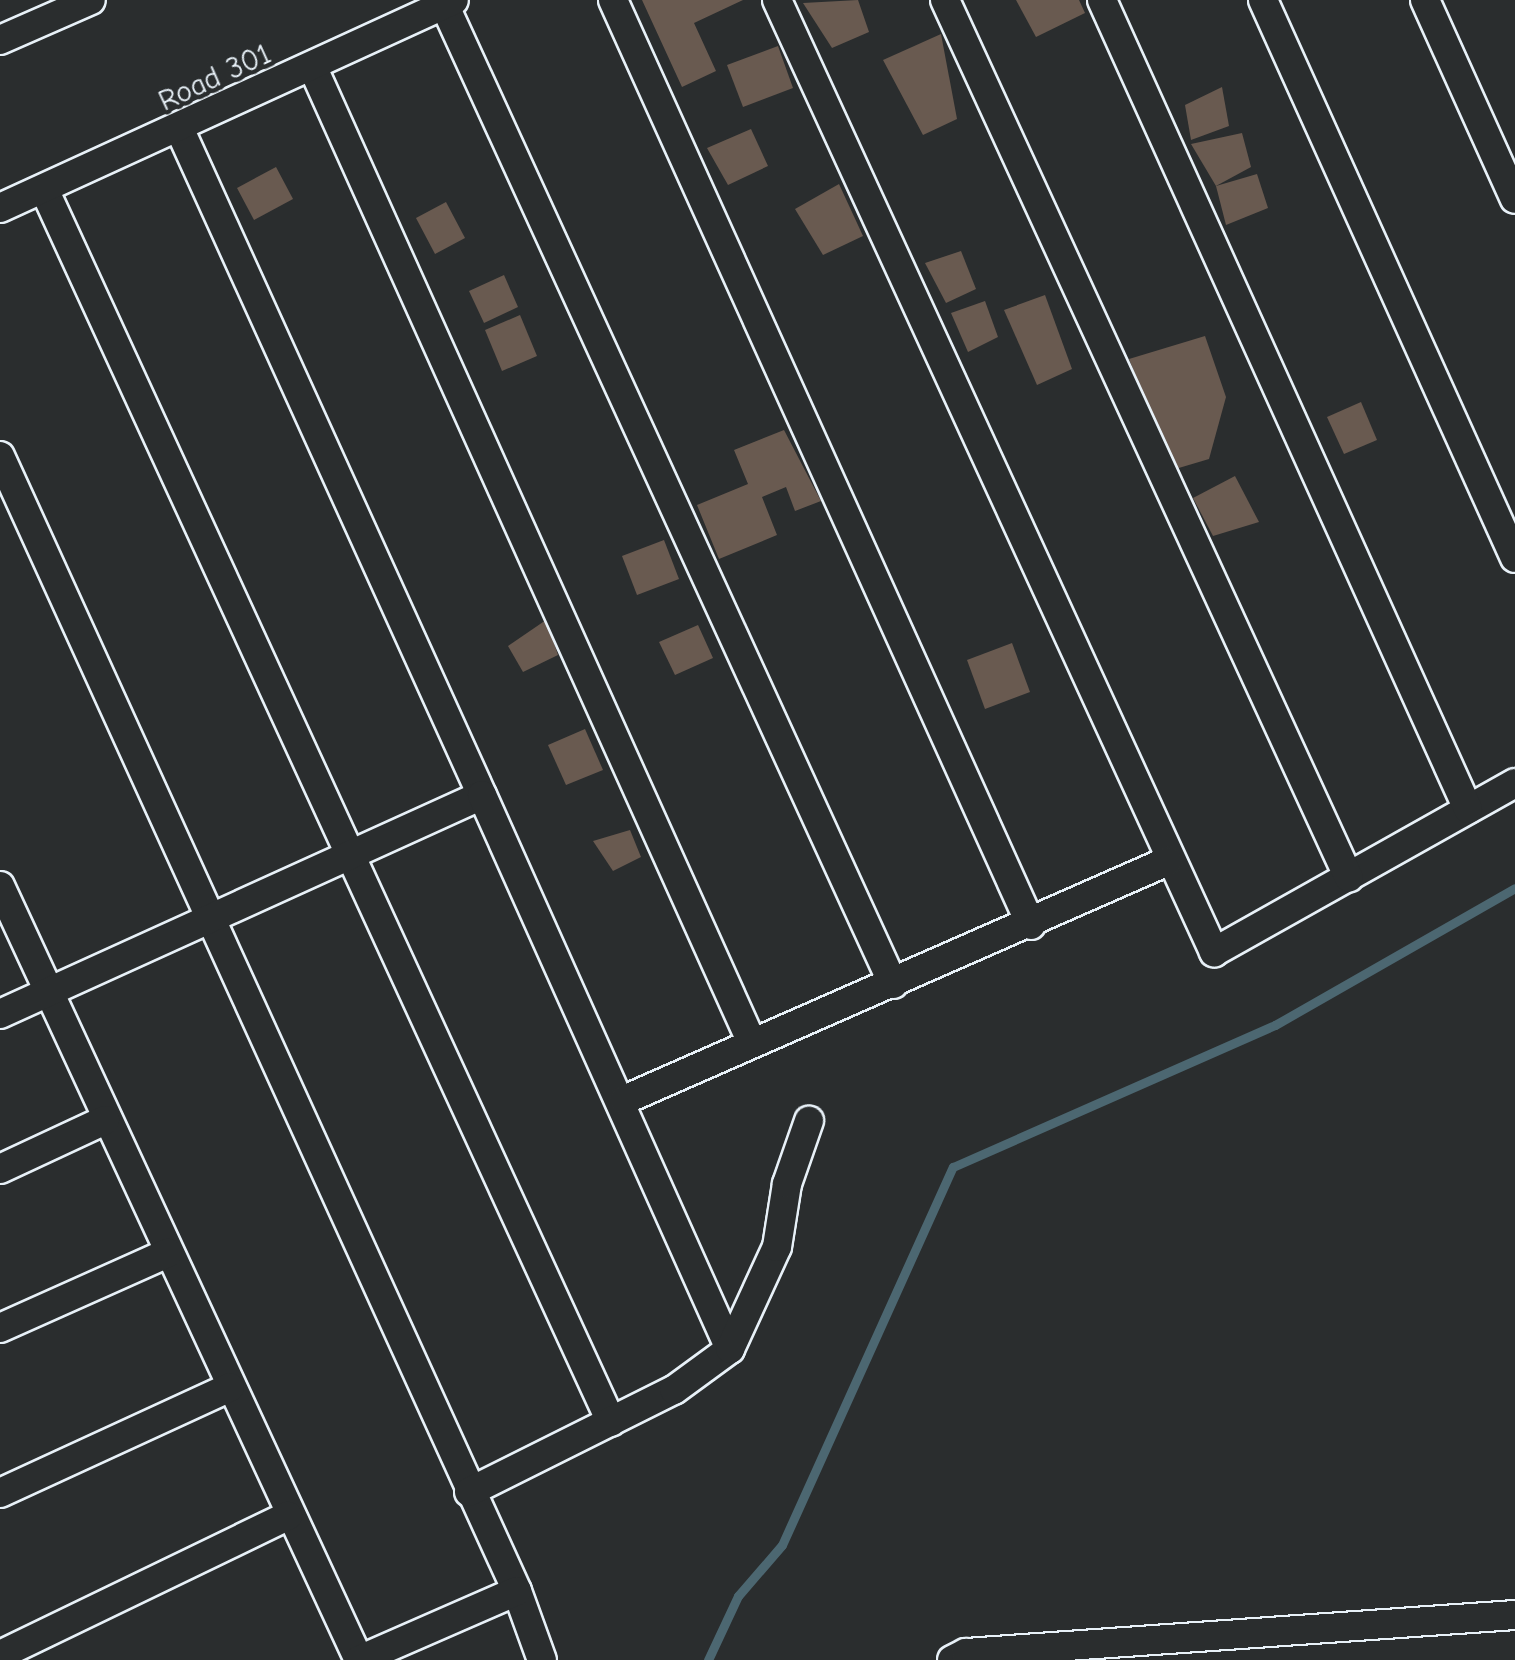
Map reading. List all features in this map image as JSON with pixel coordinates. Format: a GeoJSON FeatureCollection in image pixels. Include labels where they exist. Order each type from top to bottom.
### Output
{"type":"FeatureCollection","features":[{"type":"Feature","properties":{"kind":"street"},"geometry":{"type":"LineString","coordinates":[[0,38],[91,0]]}},
{"type":"Feature","properties":{"kind":"street"},"geometry":{"type":"LineString","coordinates":[[613,0],[1030,924]]}},
{"type":"Feature","properties":{"kind":"street"},"geometry":{"type":"LineString","coordinates":[[777,0],[1168,862],[1214,952],[1515,783]]}},
{"type":"Feature","properties":{"kind":"street"},"geometry":{"type":"LineString","coordinates":[[945,0],[1349,878]]}},
{"type":"Feature","properties":{"kind":"street"},"geometry":{"type":"LineString","coordinates":[[1102,0],[1468,808]]}},
{"type":"Feature","properties":{"kind":"street"},"geometry":{"type":"LineString","coordinates":[[1263,0],[1515,558]]}},
{"type":"Feature","properties":{"kind":"street"},"geometry":{"type":"LineString","coordinates":[[1425,0],[1515,199]]}},
{"type":"Feature","properties":{"kind":"street"},"geometry":{"type":"LineString","coordinates":[[449,2],[893,984]]}},
{"type":"Feature","properties":{"kind":"street","name":"Road 301"},"geometry":{"type":"LineString","coordinates":[[0,208],[180,130],[449,2]]}},
{"type":"Feature","properties":{"kind":"street"},"geometry":{"type":"LineString","coordinates":[[313,68],[752,1044]]}},
{"type":"Feature","properties":{"kind":"street"},"geometry":{"type":"LineString","coordinates":[[180,130],[624,1100],[730,1349]]}},
{"type":"Feature","properties":{"kind":"street"},"geometry":{"type":"LineString","coordinates":[[44,189],[611,1422]]}},
{"type":"Feature","properties":{"kind":"street"},"geometry":{"type":"LineString","coordinates":[[0,456],[517,1592],[542,1660]]}},
{"type":"Feature","properties":{"kind":"street"},"geometry":{"type":"LineString","coordinates":[[0,1014],[482,795]]}},
{"type":"Feature","properties":{"kind":"street"},"geometry":{"type":"LineString","coordinates":[[624,1100],[1168,862]]}},
{"type":"Feature","properties":{"kind":"street"},"geometry":{"type":"LineString","coordinates":[[0,886],[288,1516],[359,1660],[517,1592]]}},
{"type":"Feature","properties":{"kind":"street"},"geometry":{"type":"LineString","coordinates":[[0,1169],[105,1120]]}},
{"type":"Feature","properties":{"kind":"street"},"geometry":{"type":"LineString","coordinates":[[469,1492],[674,1390],[730,1349],[777,1247],[787,1184],[809,1121]]}},
{"type":"Feature","properties":{"kind":"street"},"geometry":{"type":"LineString","coordinates":[[0,1328],[168,1253]]}},
{"type":"Feature","properties":{"kind":"street"},"geometry":{"type":"LineString","coordinates":[[0,1494],[230,1387]]}},
{"type":"Feature","properties":{"kind":"street"},"geometry":{"type":"LineString","coordinates":[[0,1654],[288,1516]]}},
{"type":"Feature","properties":{"kind":"street"},"geometry":{"type":"LineString","coordinates":[[952,1660],[966,1652],[1515,1615]]}},
{"type":"Feature","properties":{"kind":"building"},"geometry":{"type":"Polygon","coordinates":[[[642,0],[743,0],[694,23],[716,71],[682,87],[642,0]]]}},
{"type":"Feature","properties":{"kind":"building"},"geometry":{"type":"Polygon","coordinates":[[[858,0],[869,32],[832,48],[803,3],[858,0]]]}},
{"type":"Feature","properties":{"kind":"building"},"geometry":{"type":"Polygon","coordinates":[[[1016,0],[1079,0],[1085,13],[1036,37],[1016,0]]]}},
{"type":"Feature","properties":{"kind":"building"},"geometry":{"type":"Polygon","coordinates":[[[941,34],[957,119],[923,135],[883,60],[941,34]]]}},
{"type":"Feature","properties":{"kind":"building"},"geometry":{"type":"Polygon","coordinates":[[[778,46],[793,88],[743,107],[727,65],[778,46]]]}},
{"type":"Feature","properties":{"kind":"building"},"geometry":{"type":"Polygon","coordinates":[[[1222,87],[1229,126],[1191,140],[1185,105],[1222,87]]]}},
{"type":"Feature","properties":{"kind":"building"},"geometry":{"type":"Polygon","coordinates":[[[751,129],[768,166],[728,185],[707,148],[751,129]]]}},
{"type":"Feature","properties":{"kind":"building"},"geometry":{"type":"Polygon","coordinates":[[[1242,133],[1251,167],[1216,186],[1191,144],[1242,133]]]}},
{"type":"Feature","properties":{"kind":"building"},"geometry":{"type":"Polygon","coordinates":[[[276,167],[293,199],[254,220],[237,188],[276,167]]]}},
{"type":"Feature","properties":{"kind":"building"},"geometry":{"type":"Polygon","coordinates":[[[1257,174],[1268,208],[1226,225],[1216,186],[1257,174]]]}},
{"type":"Feature","properties":{"kind":"building"},"geometry":{"type":"Polygon","coordinates":[[[839,184],[863,236],[823,255],[795,209],[839,184]]]}},
{"type":"Feature","properties":{"kind":"building"},"geometry":{"type":"Polygon","coordinates":[[[446,202],[465,238],[435,254],[416,218],[446,202]]]}},
{"type":"Feature","properties":{"kind":"building"},"geometry":{"type":"Polygon","coordinates":[[[961,251],[976,289],[946,303],[925,263],[961,251]]]}},
{"type":"Feature","properties":{"kind":"building"},"geometry":{"type":"Polygon","coordinates":[[[504,275],[518,307],[484,323],[469,291],[504,275]]]}},
{"type":"Feature","properties":{"kind":"building"},"geometry":{"type":"Polygon","coordinates":[[[1045,295],[1072,369],[1037,385],[1004,310],[1045,295]]]}},
{"type":"Feature","properties":{"kind":"building"},"geometry":{"type":"Polygon","coordinates":[[[985,301],[998,337],[968,352],[951,313],[985,301]]]}},
{"type":"Feature","properties":{"kind":"building"},"geometry":{"type":"Polygon","coordinates":[[[520,315],[537,356],[502,371],[485,330],[520,315]]]}},
{"type":"Feature","properties":{"kind":"building"},"geometry":{"type":"Polygon","coordinates":[[[1205,336],[1226,397],[1209,459],[1172,470],[1129,359],[1205,336]]]}},
{"type":"Feature","properties":{"kind":"building"},"geometry":{"type":"Polygon","coordinates":[[[1361,402],[1377,440],[1344,454],[1327,417],[1361,402]]]}},
{"type":"Feature","properties":{"kind":"building"},"geometry":{"type":"Polygon","coordinates":[[[784,430],[821,501],[795,511],[786,487],[762,497],[777,535],[719,559],[697,505],[748,484],[734,450],[784,430]]]}},
{"type":"Feature","properties":{"kind":"building"},"geometry":{"type":"Polygon","coordinates":[[[1235,476],[1259,522],[1213,536],[1193,498],[1235,476]]]}},
{"type":"Feature","properties":{"kind":"building"},"geometry":{"type":"Polygon","coordinates":[[[664,540],[679,579],[637,595],[622,556],[664,540]]]}},
{"type":"Feature","properties":{"kind":"building"},"geometry":{"type":"Polygon","coordinates":[[[546,620],[558,655],[523,672],[508,646],[546,620]]]}},
{"type":"Feature","properties":{"kind":"building"},"geometry":{"type":"Polygon","coordinates":[[[698,625],[713,658],[675,675],[659,642],[698,625]]]}},
{"type":"Feature","properties":{"kind":"building"},"geometry":{"type":"Polygon","coordinates":[[[1012,643],[1030,692],[985,709],[967,660],[1012,643]]]}},
{"type":"Feature","properties":{"kind":"building"},"geometry":{"type":"Polygon","coordinates":[[[585,729],[603,770],[566,785],[548,745],[585,729]]]}},
{"type":"Feature","properties":{"kind":"building"},"geometry":{"type":"Polygon","coordinates":[[[630,830],[641,857],[613,871],[593,841],[630,830]]]}},
{"type":"Feature","properties":{"kind":"waterway"},"geometry":{"type":"LineString","coordinates":[[708,1660],[738,1596],[782,1545],[953,1167],[1275,1025],[1515,888]]}}]}
